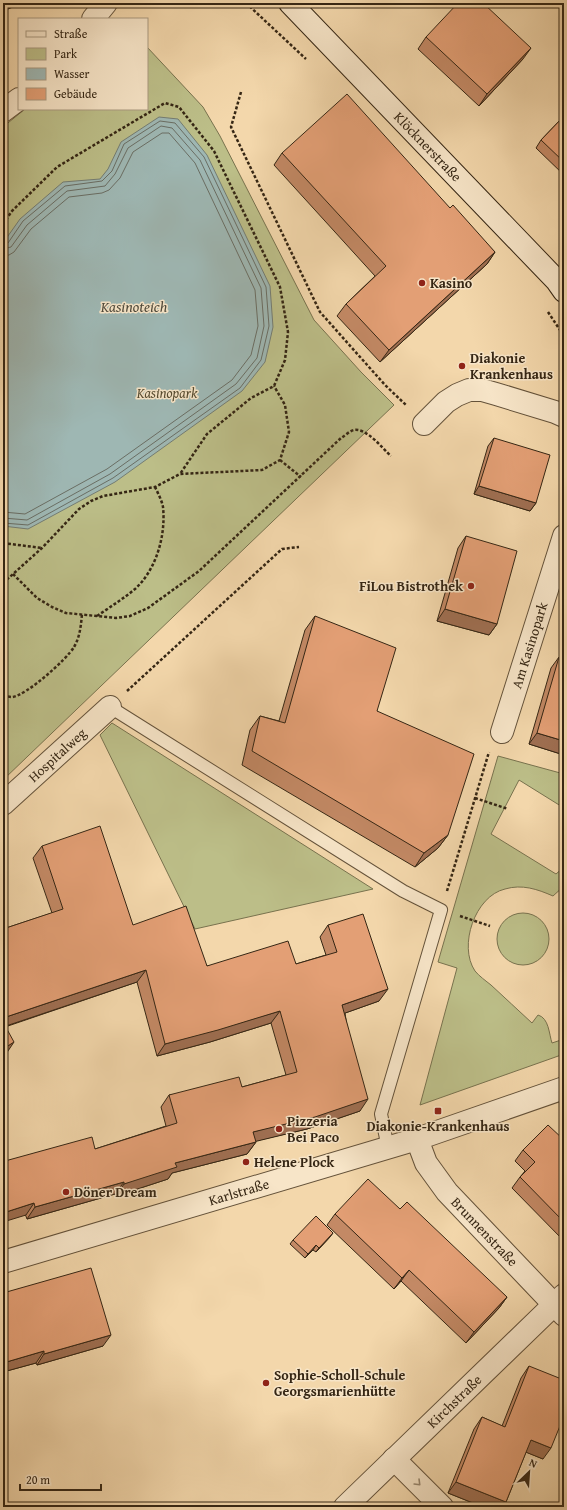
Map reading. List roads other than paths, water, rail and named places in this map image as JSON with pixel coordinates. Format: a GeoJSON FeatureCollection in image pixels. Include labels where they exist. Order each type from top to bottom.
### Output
{"type":"FeatureCollection","features":[{"type":"Feature","properties":{"kind":"street"},"geometry":{"type":"LineString","coordinates":[[93,18],[106,3]]}},
{"type":"Feature","properties":{"kind":"street","name":"Klöcknerstraße"},"geometry":{"type":"LineString","coordinates":[[290,3],[551,275],[564,291]]}},
{"type":"Feature","properties":{"kind":"street"},"geometry":{"type":"LineString","coordinates":[[3,111],[18,100]]}},
{"type":"Feature","properties":{"kind":"street"},"geometry":{"type":"LineString","coordinates":[[424,424],[446,402],[457,394],[469,390],[482,390],[564,416]]}},
{"type":"Feature","properties":{"kind":"street","name":"Am Kasinopark"},"geometry":{"type":"LineString","coordinates":[[502,732],[564,536]]}},
{"type":"Feature","properties":{"kind":"street","name":"Hospitalweg"},"geometry":{"type":"LineString","coordinates":[[3,804],[110,707]]}},
{"type":"Feature","properties":{"kind":"street","name":"Karlstraße"},"geometry":{"type":"LineString","coordinates":[[3,1262],[388,1148],[564,1088]]}},
{"type":"Feature","properties":{"kind":"street","name":"Brunnenstraße"},"geometry":{"type":"LineString","coordinates":[[417,1139],[426,1163],[447,1192],[560,1305]]}},
{"type":"Feature","properties":{"kind":"street","name":"Kirchstraße"},"geometry":{"type":"LineString","coordinates":[[344,1507],[560,1305]]}},
{"type":"Feature","properties":{"kind":"street"},"geometry":{"type":"LineString","coordinates":[[394,1459],[442,1507]]}},
{"type":"Feature","properties":{"kind":"lane"},"geometry":{"type":"LineString","coordinates":[[110,707],[402,891],[441,910],[381,1114],[388,1148]]}},
{"type":"Feature","properties":{"kind":"water","name":"Kasinoteich"},"geometry":{"type":"Polygon","coordinates":[[[159,117],[178,119],[207,155],[270,286],[273,327],[265,362],[242,391],[115,482],[28,529],[3,526],[3,243],[20,219],[63,182],[100,179],[108,169],[121,142],[159,117]]]}},
{"type":"Feature","properties":{"kind":"place","name":"Kasino"},"geometry":{"type":"Point","coordinates":[422,283]}},
{"type":"Feature","properties":{"kind":"place","name":"Diakonie Krankenhaus"},"geometry":{"type":"Point","coordinates":[462,366]}},
{"type":"Feature","properties":{"kind":"place","name":"FiLou Bistrothek"},"geometry":{"type":"Point","coordinates":[471,586]}},
{"type":"Feature","properties":{"kind":"place","name":"Diakonie-Krankenhaus"},"geometry":{"type":"Point","coordinates":[438,1111]}},
{"type":"Feature","properties":{"kind":"place","name":"Pizzeria Bei Paco"},"geometry":{"type":"Point","coordinates":[279,1129]}},
{"type":"Feature","properties":{"kind":"place","name":"Helene Plock"},"geometry":{"type":"Point","coordinates":[246,1162]}},
{"type":"Feature","properties":{"kind":"place","name":"Döner Dream"},"geometry":{"type":"Point","coordinates":[66,1192]}},
{"type":"Feature","properties":{"kind":"place","name":"Sophie-Scholl-Schule Georgsmarienhütte"},"geometry":{"type":"Point","coordinates":[266,1383]}},
{"type":"Feature","properties":{"kind":"park label","name":"Kasinopark"},"geometry":{"type":"Point","coordinates":[167,393]}}]}
